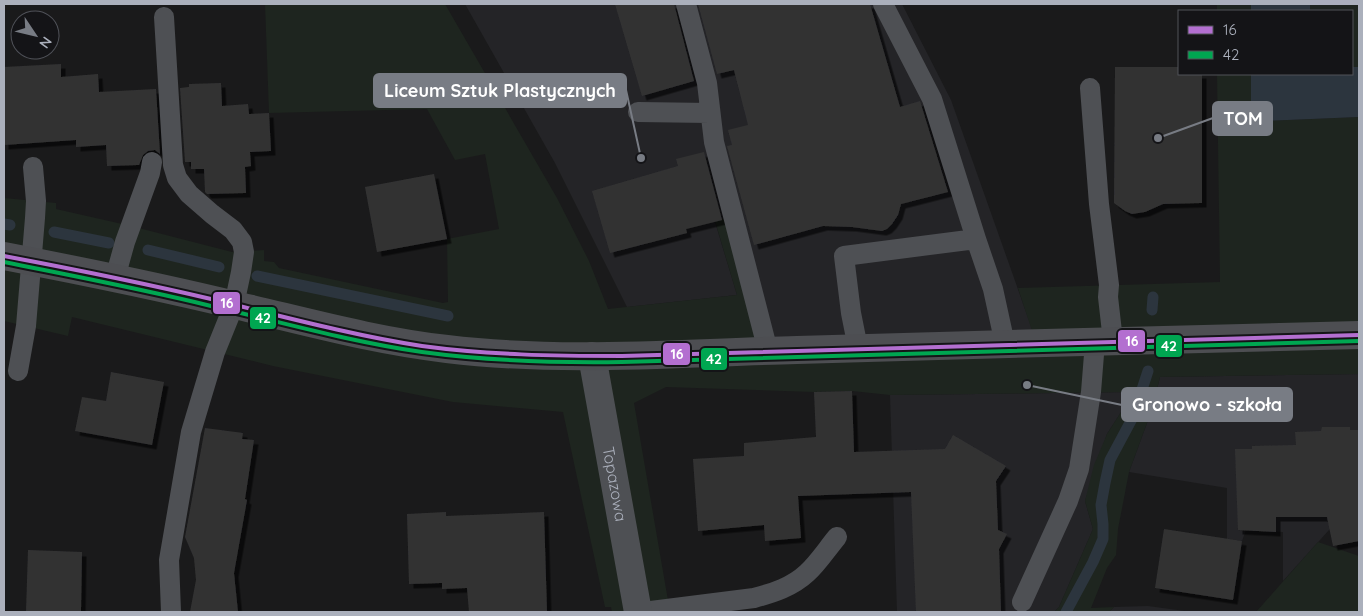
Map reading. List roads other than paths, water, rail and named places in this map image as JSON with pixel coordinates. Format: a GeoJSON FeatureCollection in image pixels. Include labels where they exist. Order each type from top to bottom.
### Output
{"type":"FeatureCollection","features":[{"type":"Feature","properties":{"kind":"street"},"geometry":{"type":"LineString","coordinates":[[4,256],[115,278],[401,343],[448,350],[489,353],[592,356],[1359,335]]}},
{"type":"Feature","properties":{"kind":"street","name":"Topazowa"},"geometry":{"type":"LineString","coordinates":[[592,356],[638,612]]}},
{"type":"Feature","properties":{"kind":"lane"},"geometry":{"type":"LineString","coordinates":[[686,4],[707,83],[714,142],[768,351]]}},
{"type":"Feature","properties":{"kind":"lane"},"geometry":{"type":"LineString","coordinates":[[883,4],[932,100],[993,289],[1005,344]]}},
{"type":"Feature","properties":{"kind":"lane"},"geometry":{"type":"LineString","coordinates":[[164,17],[172,165],[177,178],[189,194],[233,230],[242,242],[244,252],[234,305],[215,352],[191,432],[169,560],[171,612]]}},
{"type":"Feature","properties":{"kind":"lane"},"geometry":{"type":"LineString","coordinates":[[1022,602],[1068,501],[1079,469],[1091,392],[1104,341],[1109,285],[1099,204],[1090,88]]}},
{"type":"Feature","properties":{"kind":"lane"},"geometry":{"type":"LineString","coordinates":[[638,112],[710,113]]}},
{"type":"Feature","properties":{"kind":"lane"},"geometry":{"type":"LineString","coordinates":[[115,278],[152,162]]}},
{"type":"Feature","properties":{"kind":"lane"},"geometry":{"type":"LineString","coordinates":[[18,371],[26,326],[36,201],[33,167]]}},
{"type":"Feature","properties":{"kind":"lane"},"geometry":{"type":"LineString","coordinates":[[858,348],[851,313],[844,256],[976,239]]}},
{"type":"Feature","properties":{"kind":"lane"},"geometry":{"type":"LineString","coordinates":[[643,612],[768,595],[795,582],[807,573],[837,537]]}},
{"type":"Feature","properties":{"kind":"waterway"},"geometry":{"type":"LineString","coordinates":[[4,224],[10,225]]}},
{"type":"Feature","properties":{"kind":"waterway"},"geometry":{"type":"LineString","coordinates":[[54,232],[109,243]]}},
{"type":"Feature","properties":{"kind":"waterway"},"geometry":{"type":"LineString","coordinates":[[148,250],[219,267]]}},
{"type":"Feature","properties":{"kind":"waterway"},"geometry":{"type":"LineString","coordinates":[[257,276],[448,316]]}},
{"type":"Feature","properties":{"kind":"waterway"},"geometry":{"type":"LineString","coordinates":[[1152,310],[1153,297]]}},
{"type":"Feature","properties":{"kind":"waterway"},"geometry":{"type":"LineString","coordinates":[[1066,612],[1103,539],[1101,505],[1110,460],[1133,417],[1148,371]]}},
{"type":"Feature","properties":{"kind":"place","name":"TOM"},"geometry":{"type":"Point","coordinates":[1158,138]}},
{"type":"Feature","properties":{"kind":"place","name":"Liceum Sztuk Plastycznych"},"geometry":{"type":"Point","coordinates":[641,158]}},
{"type":"Feature","properties":{"kind":"place","name":"Gronowo - szkoła"},"geometry":{"type":"Point","coordinates":[1027,385]}}]}
